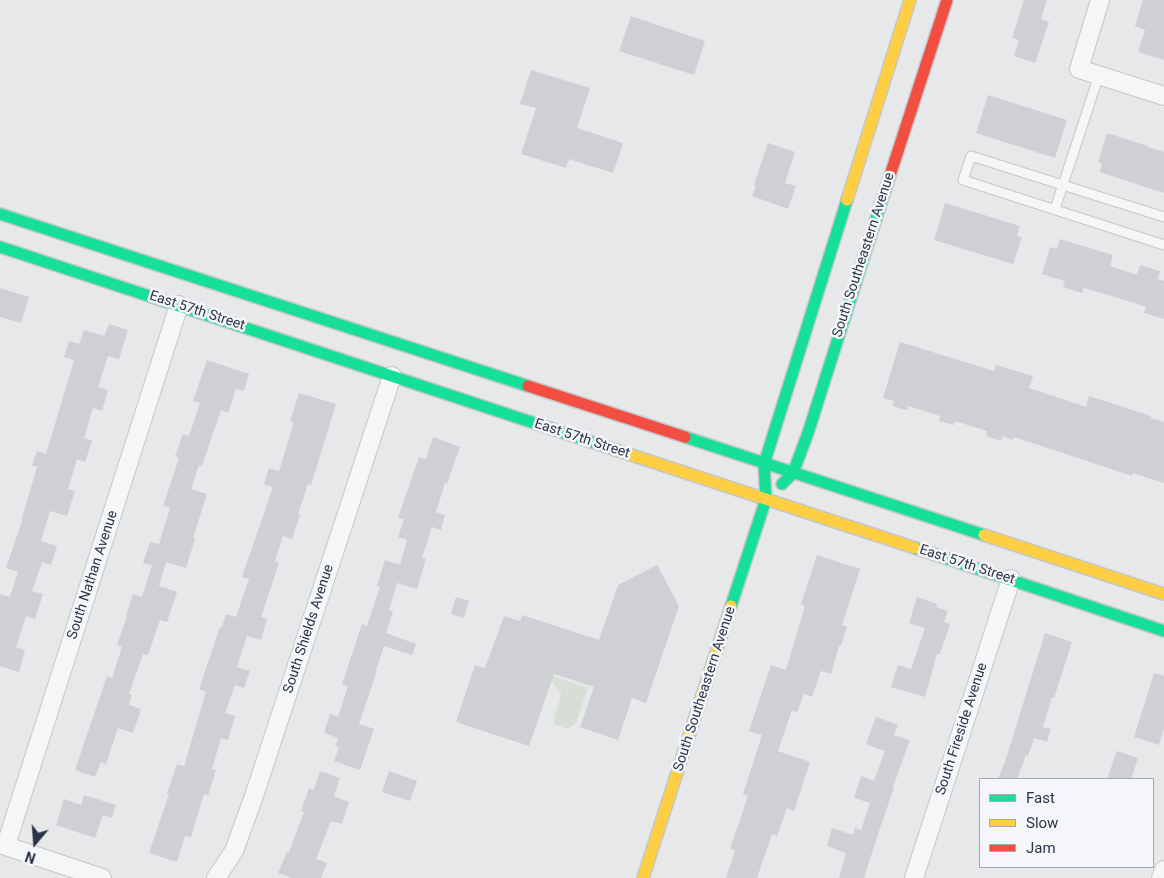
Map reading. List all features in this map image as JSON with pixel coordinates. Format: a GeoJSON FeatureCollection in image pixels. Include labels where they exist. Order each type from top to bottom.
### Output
{"type":"FeatureCollection","features":[{"type":"Feature","properties":{"kind":"main road","name":"South Southeastern Avenue"},"geometry":{"type":"LineString","coordinates":[[643,878],[766,500],[764,464],[910,0]]}},
{"type":"Feature","properties":{"kind":"main road","name":"South Southeastern Avenue"},"geometry":{"type":"LineString","coordinates":[[766,500],[793,473],[808,432],[947,0]]}},
{"type":"Feature","properties":{"kind":"main road"},"geometry":{"type":"LineString","coordinates":[[0,214],[1164,594]]}},
{"type":"Feature","properties":{"kind":"main road","name":"East 57th Street"},"geometry":{"type":"LineString","coordinates":[[0,246],[1164,631]]}},
{"type":"Feature","properties":{"kind":"street"},"geometry":{"type":"LineString","coordinates":[[1100,0],[1079,69],[1164,96]]}},
{"type":"Feature","properties":{"kind":"street","name":"South Nathan Avenue"},"geometry":{"type":"LineString","coordinates":[[3,845],[179,305]]}},
{"type":"Feature","properties":{"kind":"street","name":"South Shields Avenue"},"geometry":{"type":"LineString","coordinates":[[216,878],[234,851],[254,796],[392,376]]}},
{"type":"Feature","properties":{"kind":"street","name":"South Fireside Avenue"},"geometry":{"type":"LineString","coordinates":[[914,878],[1011,579]]}},
{"type":"Feature","properties":{"kind":"street"},"geometry":{"type":"LineString","coordinates":[[3,845],[102,878]]}},
{"type":"Feature","properties":{"kind":"street"},"geometry":{"type":"LineString","coordinates":[[1161,878],[1164,870]]}},
{"type":"Feature","properties":{"kind":"lane"},"geometry":{"type":"LineString","coordinates":[[1055,210],[1099,75]]}},
{"type":"Feature","properties":{"kind":"lane"},"geometry":{"type":"LineString","coordinates":[[1164,216],[971,156],[963,180],[1164,245]]}},
{"type":"Feature","properties":{"kind":"shaded area"},"geometry":{"type":"Polygon","coordinates":[[[552,676],[588,688],[576,723],[567,729],[554,724],[561,693],[551,679],[552,676]]]}},
{"type":"Feature","properties":{"kind":"building"},"geometry":{"type":"Polygon","coordinates":[[[1024,0],[1047,0],[1041,19],[1049,22],[1035,63],[1014,56],[1019,40],[1012,38],[1024,0]]]}},
{"type":"Feature","properties":{"kind":"building"},"geometry":{"type":"Polygon","coordinates":[[[1143,0],[1164,0],[1164,60],[1138,52],[1145,30],[1135,26],[1143,0]]]}},
{"type":"Feature","properties":{"kind":"building"},"geometry":{"type":"Polygon","coordinates":[[[631,16],[705,41],[694,75],[619,51],[631,16]]]}},
{"type":"Feature","properties":{"kind":"building"},"geometry":{"type":"Polygon","coordinates":[[[531,70],[590,88],[577,128],[623,143],[613,173],[569,159],[566,168],[521,154],[536,108],[520,104],[531,70]]]}},
{"type":"Feature","properties":{"kind":"building"},"geometry":{"type":"Polygon","coordinates":[[[988,95],[1067,120],[1055,158],[976,133],[988,95]]]}},
{"type":"Feature","properties":{"kind":"building"},"geometry":{"type":"Polygon","coordinates":[[[1107,133],[1164,152],[1164,193],[1100,172],[1102,163],[1098,162],[1107,133]]]}},
{"type":"Feature","properties":{"kind":"building"},"geometry":{"type":"Polygon","coordinates":[[[768,143],[795,152],[785,183],[796,186],[788,209],[752,196],[768,143]]]}},
{"type":"Feature","properties":{"kind":"building"},"geometry":{"type":"Polygon","coordinates":[[[945,203],[1020,226],[1017,236],[1022,237],[1013,264],[934,240],[945,203]]]}},
{"type":"Feature","properties":{"kind":"building"},"geometry":{"type":"Polygon","coordinates":[[[1060,239],[1113,255],[1110,266],[1137,275],[1140,265],[1160,271],[1158,279],[1164,281],[1164,319],[1144,313],[1146,307],[1084,288],[1082,293],[1063,287],[1065,281],[1042,274],[1050,247],[1057,249],[1060,239]]]}},
{"type":"Feature","properties":{"kind":"building"},"geometry":{"type":"Polygon","coordinates":[[[0,288],[29,297],[21,323],[0,317],[0,288]]]}},
{"type":"Feature","properties":{"kind":"building"},"geometry":{"type":"Polygon","coordinates":[[[109,324],[128,330],[119,359],[108,356],[98,387],[108,390],[102,411],[93,408],[84,438],[92,441],[85,462],[77,459],[68,489],[75,491],[67,516],[50,511],[41,541],[57,546],[51,565],[42,562],[32,591],[43,594],[35,619],[26,616],[16,647],[25,650],[19,672],[0,666],[0,594],[10,597],[18,572],[6,568],[23,518],[37,467],[32,465],[37,451],[46,454],[73,364],[74,360],[64,357],[69,341],[79,344],[84,330],[104,336],[109,324]]]}},
{"type":"Feature","properties":{"kind":"building"},"geometry":{"type":"Polygon","coordinates":[[[900,342],[994,371],[996,365],[1033,376],[1029,388],[1086,407],[1089,396],[1164,422],[1164,483],[1133,473],[1132,476],[1014,437],[1013,440],[1003,436],[1001,441],[986,436],[987,431],[955,421],[954,425],[939,421],[940,416],[908,406],[907,410],[892,406],[894,401],[883,398],[900,342]]]}},
{"type":"Feature","properties":{"kind":"building"},"geometry":{"type":"Polygon","coordinates":[[[207,360],[249,374],[244,391],[236,389],[228,413],[221,410],[202,466],[199,465],[191,489],[207,494],[186,568],[166,562],[159,586],[177,592],[167,622],[160,620],[148,655],[143,654],[129,694],[132,695],[129,705],[141,709],[133,733],[118,728],[106,764],[101,762],[95,777],[75,770],[107,676],[112,678],[122,647],[117,645],[133,594],[142,597],[152,565],[143,563],[150,542],[159,544],[170,508],[163,506],[179,458],[175,456],[183,434],[189,436],[200,403],[193,401],[207,360]]]}},
{"type":"Feature","properties":{"kind":"building"},"geometry":{"type":"Polygon","coordinates":[[[299,393],[336,404],[311,485],[308,484],[298,514],[300,515],[292,539],[283,536],[275,561],[279,563],[261,617],[267,619],[261,640],[247,636],[237,667],[250,671],[244,688],[235,685],[225,713],[235,716],[228,740],[221,738],[212,769],[216,770],[208,796],[204,794],[191,837],[185,836],[177,862],[149,853],[177,764],[184,766],[206,692],[199,689],[220,627],[222,627],[226,614],[236,617],[249,579],[242,577],[273,487],[264,484],[269,468],[279,471],[294,422],[290,421],[299,393]]]}},
{"type":"Feature","properties":{"kind":"building"},"geometry":{"type":"Polygon","coordinates":[[[433,437],[460,447],[447,484],[445,483],[436,512],[445,515],[441,530],[432,527],[422,558],[426,559],[417,589],[397,583],[389,610],[393,612],[386,633],[416,644],[412,655],[384,646],[359,724],[374,729],[360,770],[334,761],[339,747],[335,746],[338,738],[324,733],[330,714],[338,717],[348,686],[342,684],[362,624],[367,626],[380,587],[377,586],[385,560],[400,565],[407,540],[398,537],[404,519],[398,518],[419,457],[426,459],[433,437]]]}},
{"type":"Feature","properties":{"kind":"building"},"geometry":{"type":"Polygon","coordinates":[[[817,555],[860,569],[842,625],[847,627],[831,674],[821,671],[812,697],[804,694],[797,713],[792,710],[778,751],[810,762],[794,811],[787,808],[777,836],[772,834],[757,878],[726,878],[735,850],[730,849],[748,796],[743,794],[762,735],[749,731],[771,665],[786,670],[805,606],[801,604],[817,555]]]}},
{"type":"Feature","properties":{"kind":"building"},"geometry":{"type":"Polygon","coordinates":[[[657,565],[679,606],[646,703],[632,698],[618,740],[580,727],[594,687],[554,674],[529,746],[456,722],[475,665],[485,668],[504,616],[520,621],[522,615],[599,640],[618,585],[657,565]]]}},
{"type":"Feature","properties":{"kind":"building"},"geometry":{"type":"Polygon","coordinates":[[[456,597],[469,601],[464,618],[451,614],[456,597]]]}},
{"type":"Feature","properties":{"kind":"building"},"geometry":{"type":"Polygon","coordinates":[[[917,597],[937,604],[936,607],[948,611],[944,622],[950,624],[940,654],[937,654],[925,697],[891,687],[898,665],[911,669],[925,628],[909,623],[917,597]]]}},
{"type":"Feature","properties":{"kind":"building"},"geometry":{"type":"Polygon","coordinates":[[[1045,633],[1072,642],[1043,727],[1051,729],[1047,742],[1034,738],[1017,778],[998,778],[1045,633]]]}},
{"type":"Feature","properties":{"kind":"building"},"geometry":{"type":"Polygon","coordinates":[[[1154,673],[1164,676],[1164,728],[1159,745],[1134,737],[1154,673]]]}},
{"type":"Feature","properties":{"kind":"building"},"geometry":{"type":"Polygon","coordinates":[[[876,717],[898,725],[894,735],[910,740],[864,878],[839,878],[846,853],[827,846],[832,828],[853,835],[855,828],[861,830],[870,803],[854,798],[861,776],[874,781],[885,751],[866,744],[876,717]]]}},
{"type":"Feature","properties":{"kind":"building"},"geometry":{"type":"Polygon","coordinates":[[[1117,751],[1138,758],[1131,778],[1107,778],[1117,751]]]}},
{"type":"Feature","properties":{"kind":"building"},"geometry":{"type":"Polygon","coordinates":[[[320,771],[340,778],[334,796],[349,802],[342,824],[331,821],[316,859],[327,863],[321,878],[292,878],[278,873],[287,852],[289,852],[304,812],[301,811],[309,788],[314,790],[320,771]]]}},
{"type":"Feature","properties":{"kind":"building"},"geometry":{"type":"Polygon","coordinates":[[[389,771],[417,781],[410,801],[382,792],[389,771]]]}},
{"type":"Feature","properties":{"kind":"building"},"geometry":{"type":"Polygon","coordinates":[[[84,795],[116,805],[112,818],[103,815],[95,838],[56,825],[64,799],[81,805],[84,795]]]}},
{"type":"Feature","properties":{"kind":"traffic: fast"},"geometry":{"type":"LineString","coordinates":[[782,484],[793,473],[808,433],[883,197]]}},
{"type":"Feature","properties":{"kind":"traffic: fast"},"geometry":{"type":"LineString","coordinates":[[731,606],[766,499],[764,464],[847,200]]}},
{"type":"Feature","properties":{"kind":"traffic: fast"},"geometry":{"type":"LineString","coordinates":[[0,214],[528,386]]}},
{"type":"Feature","properties":{"kind":"traffic: fast"},"geometry":{"type":"LineString","coordinates":[[0,247],[616,450]]}},
{"type":"Feature","properties":{"kind":"traffic: fast"},"geometry":{"type":"LineString","coordinates":[[685,437],[984,535]]}},
{"type":"Feature","properties":{"kind":"traffic: fast"},"geometry":{"type":"LineString","coordinates":[[915,548],[1164,631]]}},
{"type":"Feature","properties":{"kind":"traffic: slow"},"geometry":{"type":"LineString","coordinates":[[847,200],[910,0]]}},
{"type":"Feature","properties":{"kind":"traffic: slow"},"geometry":{"type":"LineString","coordinates":[[616,450],[915,548]]}},
{"type":"Feature","properties":{"kind":"traffic: slow"},"geometry":{"type":"LineString","coordinates":[[984,535],[1164,594]]}},
{"type":"Feature","properties":{"kind":"traffic: slow"},"geometry":{"type":"LineString","coordinates":[[643,878],[731,606]]}},
{"type":"Feature","properties":{"kind":"traffic: jam"},"geometry":{"type":"LineString","coordinates":[[883,197],[947,0]]}},
{"type":"Feature","properties":{"kind":"traffic: jam"},"geometry":{"type":"LineString","coordinates":[[528,386],[685,437]]}}]}
